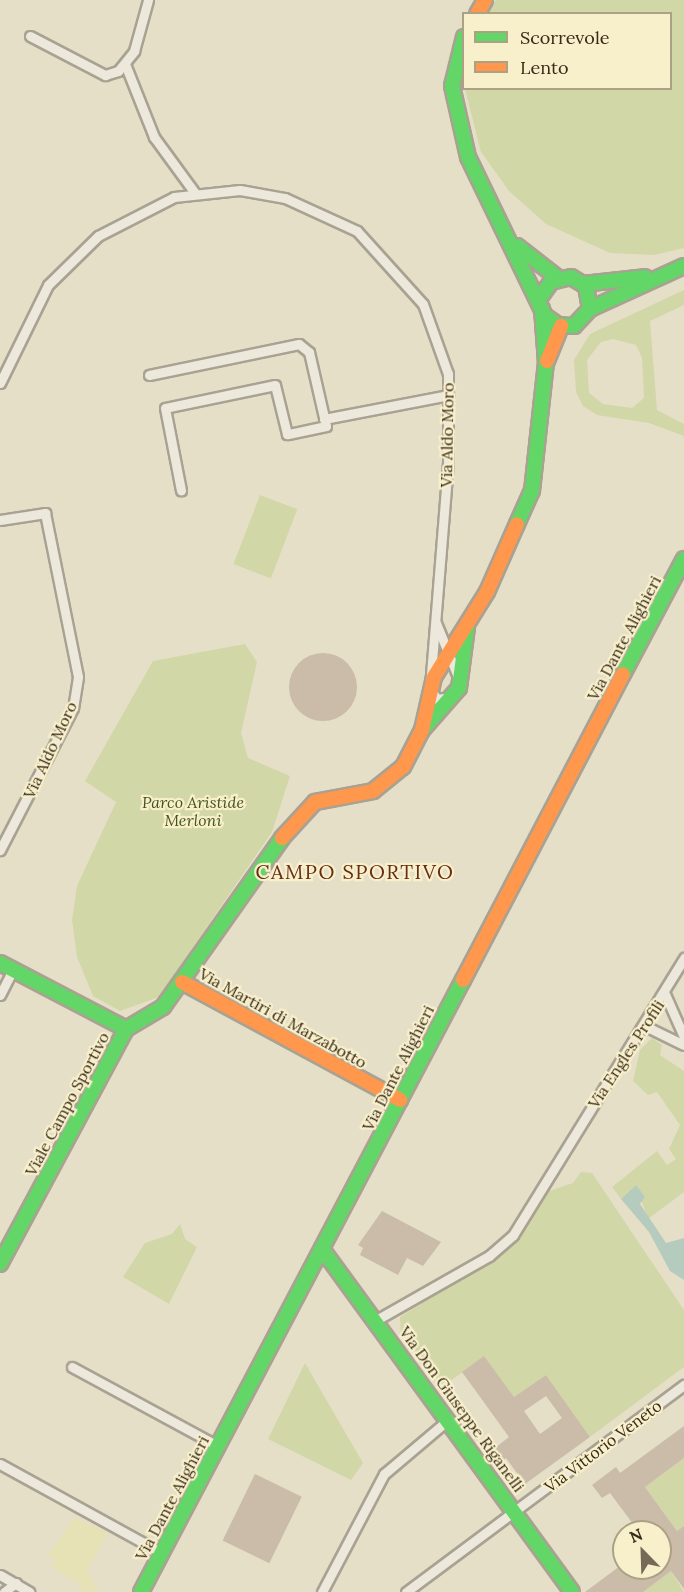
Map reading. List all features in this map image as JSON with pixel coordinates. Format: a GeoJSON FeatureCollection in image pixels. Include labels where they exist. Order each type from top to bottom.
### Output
{"type":"FeatureCollection","features":[{"type":"Feature","properties":{"kind":"street"},"geometry":{"type":"LineString","coordinates":[[30,36],[97,73],[118,71],[125,64],[142,35],[148,0]]}},
{"type":"Feature","properties":{"kind":"street"},"geometry":{"type":"LineString","coordinates":[[462,45],[452,86],[457,121],[468,158],[513,243],[541,303],[561,326],[581,322],[590,309],[656,276],[684,266]]}},
{"type":"Feature","properties":{"kind":"street"},"geometry":{"type":"LineString","coordinates":[[125,64],[154,137],[195,193]]}},
{"type":"Feature","properties":{"kind":"street","name":"Via Aldo Moro"},"geometry":{"type":"LineString","coordinates":[[0,383],[48,285],[74,257],[131,216],[195,193],[240,190],[285,198],[357,231],[423,304],[438,340],[449,395],[430,689]]}},
{"type":"Feature","properties":{"kind":"street"},"geometry":{"type":"LineString","coordinates":[[513,243],[558,278],[583,284],[656,276]]}},
{"type":"Feature","properties":{"kind":"street"},"geometry":{"type":"LineString","coordinates":[[541,303],[558,278]]}},
{"type":"Feature","properties":{"kind":"street"},"geometry":{"type":"LineString","coordinates":[[583,284],[590,309]]}},
{"type":"Feature","properties":{"kind":"street","name":"Viale Campo Sportivo"},"geometry":{"type":"LineString","coordinates":[[422,730],[430,689],[449,653],[467,627],[518,531],[531,491],[546,363],[541,303]]}},
{"type":"Feature","properties":{"kind":"street","name":"Viale Campo Sportivo"},"geometry":{"type":"LineString","coordinates":[[546,363],[561,326]]}},
{"type":"Feature","properties":{"kind":"street"},"geometry":{"type":"LineString","coordinates":[[149,375],[306,345],[326,426],[287,434],[275,385],[165,408],[181,490]]}},
{"type":"Feature","properties":{"kind":"street"},"geometry":{"type":"LineString","coordinates":[[324,419],[449,395]]}},
{"type":"Feature","properties":{"kind":"street","name":"Via Aldo Moro"},"geometry":{"type":"LineString","coordinates":[[0,520],[45,513],[78,677],[73,708],[0,850]]}},
{"type":"Feature","properties":{"kind":"street","name":"Via Dante Alighieri"},"geometry":{"type":"LineString","coordinates":[[141,1592],[684,559]]}},
{"type":"Feature","properties":{"kind":"street","name":"Via Aldo Moro"},"geometry":{"type":"LineString","coordinates":[[435,621],[449,653]]}},
{"type":"Feature","properties":{"kind":"street","name":"Viale Campo Sportivo"},"geometry":{"type":"LineString","coordinates":[[0,1264],[126,1029],[163,1007],[315,802],[386,786],[422,730],[453,696],[460,681],[467,627]]}},
{"type":"Feature","properties":{"kind":"street"},"geometry":{"type":"LineString","coordinates":[[449,653],[460,681]]}},
{"type":"Feature","properties":{"kind":"street"},"geometry":{"type":"LineString","coordinates":[[430,689],[437,699],[453,696]]}},
{"type":"Feature","properties":{"kind":"street","name":"Via Engles Profili"},"geometry":{"type":"LineString","coordinates":[[378,1319],[489,1256],[513,1235],[564,1149],[665,994],[684,958]]}},
{"type":"Feature","properties":{"kind":"street"},"geometry":{"type":"LineString","coordinates":[[0,963],[126,1029]]}},
{"type":"Feature","properties":{"kind":"street"},"geometry":{"type":"LineString","coordinates":[[0,995],[13,970]]}},
{"type":"Feature","properties":{"kind":"street","name":"Via Martiri di Marzabotto"},"geometry":{"type":"LineString","coordinates":[[182,982],[400,1100]]}},
{"type":"Feature","properties":{"kind":"street"},"geometry":{"type":"LineString","coordinates":[[665,994],[684,1037]]}},
{"type":"Feature","properties":{"kind":"street"},"geometry":{"type":"LineString","coordinates":[[645,1026],[684,1045]]}},
{"type":"Feature","properties":{"kind":"street","name":"Via Don Giuseppe Riganelli"},"geometry":{"type":"LineString","coordinates":[[322,1249],[378,1319],[572,1592]]}},
{"type":"Feature","properties":{"kind":"street"},"geometry":{"type":"LineString","coordinates":[[72,1367],[218,1446]]}},
{"type":"Feature","properties":{"kind":"street","name":"Via Vittorio Veneto"},"geometry":{"type":"LineString","coordinates":[[406,1592],[684,1385]]}},
{"type":"Feature","properties":{"kind":"street"},"geometry":{"type":"LineString","coordinates":[[322,1592],[384,1473],[449,1419]]}},
{"type":"Feature","properties":{"kind":"street"},"geometry":{"type":"LineString","coordinates":[[0,1464],[162,1553]]}},
{"type":"Feature","properties":{"kind":"street"},"geometry":{"type":"LineString","coordinates":[[0,1575],[30,1592]]}},
{"type":"Feature","properties":{"kind":"street"},"geometry":{"type":"LineString","coordinates":[[4,1592],[16,1583]]}},
{"type":"Feature","properties":{"kind":"shaded area"},"geometry":{"type":"Polygon","coordinates":[[[636,1185],[645,1197],[640,1204],[666,1243],[684,1238],[684,1280],[670,1271],[649,1232],[621,1199],[636,1185]]]}},
{"type":"Feature","properties":{"kind":"shaded area"},"geometry":{"type":"Polygon","coordinates":[[[74,1518],[108,1533],[87,1570],[99,1592],[78,1592],[82,1585],[51,1567],[55,1559],[48,1556],[74,1518]]]}},
{"type":"Feature","properties":{"kind":"green space"},"geometry":{"type":"Polygon","coordinates":[[[496,0],[684,0],[684,248],[654,255],[610,253],[546,224],[509,191],[481,152],[465,90],[672,90],[672,12],[486,12],[496,0]]]}},
{"type":"Feature","properties":{"kind":"green space"},"geometry":{"type":"Polygon","coordinates":[[[684,290],[684,305],[650,321],[657,410],[684,424],[684,436],[649,423],[597,415],[583,406],[576,392],[574,360],[590,334],[684,290]],[[613,339],[601,342],[587,360],[589,393],[603,404],[632,408],[644,398],[642,358],[636,345],[613,339]]]}},
{"type":"Feature","properties":{"kind":"green space"},"geometry":{"type":"Polygon","coordinates":[[[260,495],[297,509],[271,578],[233,564],[260,495]]]}},
{"type":"Feature","properties":{"kind":"green space","name":"Parco Aristide Merloni"},"geometry":{"type":"Polygon","coordinates":[[[245,644],[257,662],[241,733],[248,758],[290,776],[272,832],[159,997],[120,1011],[93,996],[77,957],[72,920],[77,886],[116,802],[85,781],[153,661],[245,644]]]}},
{"type":"Feature","properties":{"kind":"green space"},"geometry":{"type":"Polygon","coordinates":[[[652,1038],[662,1045],[660,1055],[684,1071],[684,1192],[648,1219],[636,1185],[621,1199],[612,1187],[657,1151],[667,1165],[676,1159],[669,1149],[680,1125],[657,1092],[648,1095],[633,1081],[640,1050],[652,1038]]]}},
{"type":"Feature","properties":{"kind":"green space"},"geometry":{"type":"Polygon","coordinates":[[[581,1172],[592,1173],[684,1310],[684,1367],[590,1437],[546,1375],[514,1397],[484,1357],[443,1386],[401,1335],[400,1317],[511,1247],[549,1191],[573,1183],[581,1172]]]}},
{"type":"Feature","properties":{"kind":"green space"},"geometry":{"type":"Polygon","coordinates":[[[180,1224],[185,1239],[197,1247],[169,1304],[123,1277],[145,1243],[172,1234],[180,1224]]]}},
{"type":"Feature","properties":{"kind":"green space"},"geometry":{"type":"Polygon","coordinates":[[[305,1363],[363,1463],[351,1480],[268,1439],[305,1363]]]}},
{"type":"Feature","properties":{"kind":"green space"},"geometry":{"type":"Polygon","coordinates":[[[684,1458],[684,1526],[677,1531],[672,1520],[669,1520],[645,1487],[684,1458]]]}},
{"type":"Feature","properties":{"kind":"green space"},"geometry":{"type":"Polygon","coordinates":[[[672,1573],[684,1592],[643,1592],[659,1580],[672,1580],[672,1573]]]}},
{"type":"Feature","properties":{"kind":"building"},"geometry":{"type":"Polygon","coordinates":[[[323,653],[336,656],[347,663],[354,674],[357,687],[354,700],[347,711],[336,718],[323,721],[310,718],[299,711],[292,700],[289,687],[292,674],[299,663],[310,656],[323,653]]]}},
{"type":"Feature","properties":{"kind":"building"},"geometry":{"type":"Polygon","coordinates":[[[382,1211],[441,1242],[423,1266],[407,1258],[398,1275],[360,1255],[363,1248],[358,1245],[382,1211]]]}},
{"type":"Feature","properties":{"kind":"building"},"geometry":{"type":"Polygon","coordinates":[[[484,1356],[514,1397],[546,1375],[590,1437],[525,1484],[506,1458],[500,1463],[491,1451],[509,1437],[462,1372],[484,1356]],[[546,1396],[524,1411],[540,1434],[562,1418],[546,1396]]]}},
{"type":"Feature","properties":{"kind":"building"},"geometry":{"type":"Polygon","coordinates":[[[684,1426],[684,1458],[645,1487],[669,1520],[630,1520],[610,1493],[602,1498],[592,1485],[616,1467],[620,1473],[684,1426]]]}},
{"type":"Feature","properties":{"kind":"building"},"geometry":{"type":"Polygon","coordinates":[[[255,1474],[302,1497],[269,1563],[223,1541],[255,1474]]]}},
{"type":"Feature","properties":{"kind":"building"},"geometry":{"type":"Polygon","coordinates":[[[672,1524],[677,1531],[684,1526],[684,1589],[672,1572],[672,1524]]]}},
{"type":"Feature","properties":{"kind":"building"},"geometry":{"type":"Polygon","coordinates":[[[612,1572],[612,1580],[659,1580],[643,1592],[585,1592],[612,1572]]]}},
{"type":"Feature","properties":{"kind":"traffic: fast"},"geometry":{"type":"LineString","coordinates":[[462,45],[452,86],[468,157],[545,316],[558,325],[574,326],[590,309],[586,286],[571,277],[551,282],[540,298]]}},
{"type":"Feature","properties":{"kind":"traffic: fast"},"geometry":{"type":"LineString","coordinates":[[517,246],[558,278]]}},
{"type":"Feature","properties":{"kind":"traffic: fast"},"geometry":{"type":"LineString","coordinates":[[590,309],[684,266]]}},
{"type":"Feature","properties":{"kind":"traffic: fast"},"geometry":{"type":"LineString","coordinates":[[583,284],[645,277]]}},
{"type":"Feature","properties":{"kind":"traffic: fast"},"geometry":{"type":"LineString","coordinates":[[517,524],[532,491],[546,363],[542,309]]}},
{"type":"Feature","properties":{"kind":"traffic: fast"},"geometry":{"type":"LineString","coordinates":[[623,674],[684,559]]}},
{"type":"Feature","properties":{"kind":"traffic: fast"},"geometry":{"type":"LineString","coordinates":[[422,730],[459,688],[467,627]]}},
{"type":"Feature","properties":{"kind":"traffic: fast"},"geometry":{"type":"LineString","coordinates":[[0,1264],[126,1029],[163,1007],[282,838]]}},
{"type":"Feature","properties":{"kind":"traffic: fast"},"geometry":{"type":"LineString","coordinates":[[0,963],[126,1029]]}},
{"type":"Feature","properties":{"kind":"traffic: fast"},"geometry":{"type":"LineString","coordinates":[[141,1592],[463,980]]}},
{"type":"Feature","properties":{"kind":"traffic: fast"},"geometry":{"type":"LineString","coordinates":[[322,1249],[572,1592]]}},
{"type":"Feature","properties":{"kind":"traffic: slow"},"geometry":{"type":"LineString","coordinates":[[478,12],[485,0]]}},
{"type":"Feature","properties":{"kind":"traffic: slow"},"geometry":{"type":"LineString","coordinates":[[547,361],[561,326]]}},
{"type":"Feature","properties":{"kind":"traffic: slow"},"geometry":{"type":"LineString","coordinates":[[282,838],[315,802],[373,791],[403,767],[422,730],[434,677],[487,592],[517,524]]}},
{"type":"Feature","properties":{"kind":"traffic: slow"},"geometry":{"type":"LineString","coordinates":[[463,980],[623,674]]}},
{"type":"Feature","properties":{"kind":"traffic: slow"},"geometry":{"type":"LineString","coordinates":[[182,982],[400,1100]]}},
{"type":"Feature","properties":{"kind":"district","name":"CAMPO SPORTIVO"},"geometry":{"type":"Point","coordinates":[355,871]}}]}
